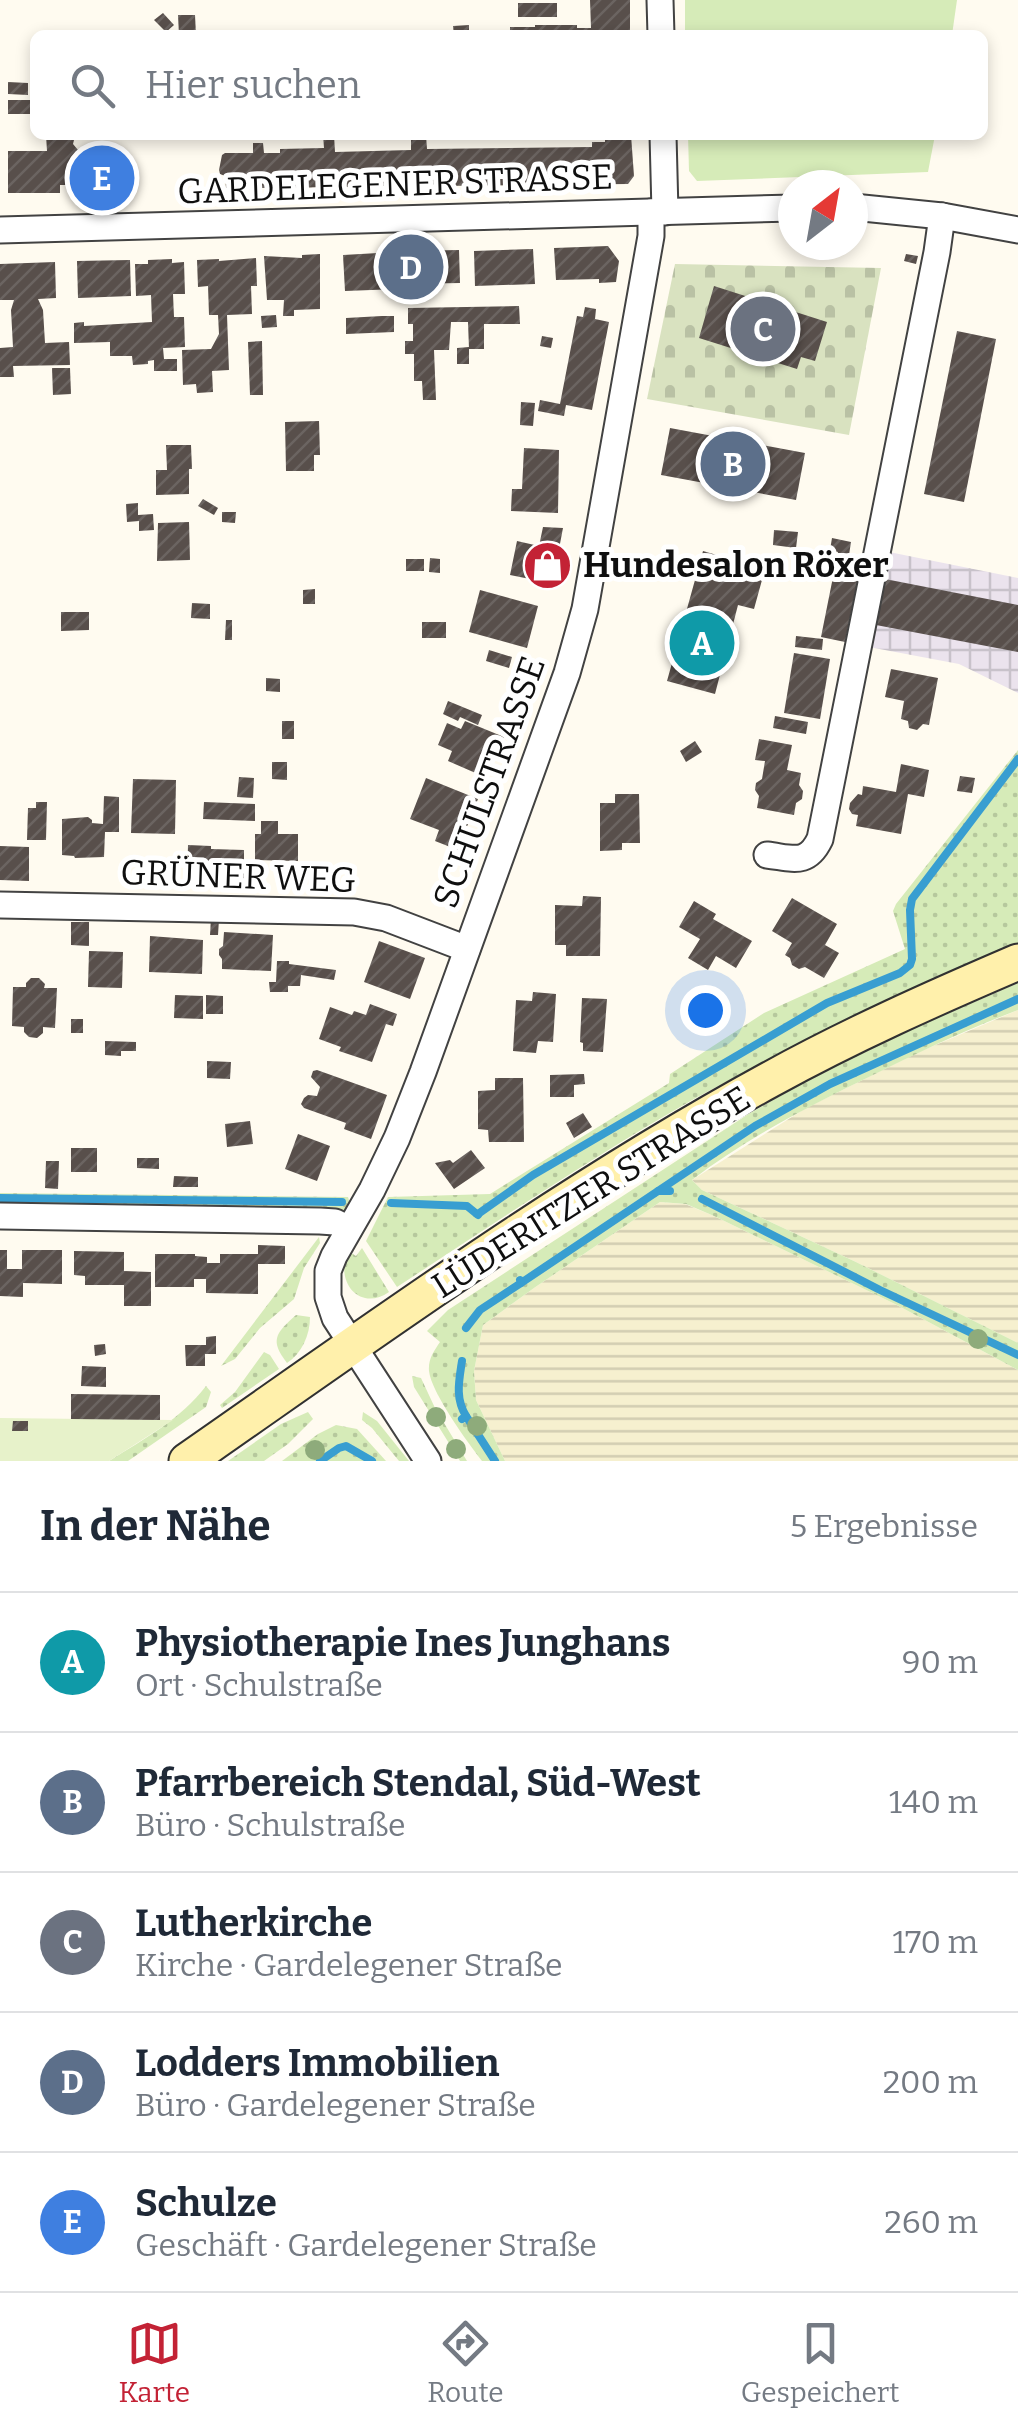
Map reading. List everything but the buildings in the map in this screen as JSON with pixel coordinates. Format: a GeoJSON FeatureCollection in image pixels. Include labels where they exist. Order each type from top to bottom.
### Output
{"type":"FeatureCollection","features":[{"type":"Feature","properties":{"kind":"main road","name":"LÜDERITZER STRASSE"},"geometry":{"type":"LineString","coordinates":[[187,1461],[608,1175],[771,1079],[916,1006],[1018,962]]}},
{"type":"Feature","properties":{"kind":"street"},"geometry":{"type":"LineString","coordinates":[[660,0],[661,30]]}},
{"type":"Feature","properties":{"kind":"street","name":"SCHULSTRASSE"},"geometry":{"type":"LineString","coordinates":[[428,1461],[335,1318],[328,1297],[328,1272],[397,1138],[424,1072],[567,673],[585,609],[658,212],[663,140]]}},
{"type":"Feature","properties":{"kind":"street","name":"GARDELEGENER STRASSE"},"geometry":{"type":"LineString","coordinates":[[0,230],[778,208]]}},
{"type":"Feature","properties":{"kind":"street"},"geometry":{"type":"LineString","coordinates":[[868,209],[942,216],[1018,230]]}},
{"type":"Feature","properties":{"kind":"street"},"geometry":{"type":"LineString","coordinates":[[767,854],[801,860],[813,853],[820,839],[942,216]]}},
{"type":"Feature","properties":{"kind":"street","name":"GRÜNER WEG"},"geometry":{"type":"LineString","coordinates":[[0,905],[354,912],[386,918],[467,949]]}},
{"type":"Feature","properties":{"kind":"street"},"geometry":{"type":"LineString","coordinates":[[0,1216],[320,1221],[335,1222],[349,1230]]}},
{"type":"Feature","properties":{"kind":"shaded area"},"geometry":{"type":"Polygon","coordinates":[[[889,552],[1018,578],[1018,693],[959,664],[869,647],[889,552]]]}},
{"type":"Feature","properties":{"kind":"shaded area"},"geometry":{"type":"Polygon","coordinates":[[[1018,1010],[1018,1343],[702,1190],[692,1180],[806,1108],[919,1052],[1018,1010]]]}},
{"type":"Feature","properties":{"kind":"shaded area"},"geometry":{"type":"Polygon","coordinates":[[[660,1202],[685,1204],[714,1216],[895,1304],[1018,1370],[1018,1461],[505,1461],[476,1400],[474,1371],[483,1325],[660,1202]]]}},
{"type":"Feature","properties":{"kind":"green space"},"geometry":{"type":"Polygon","coordinates":[[[685,0],[957,0],[953,30],[685,30],[685,0]]]}},
{"type":"Feature","properties":{"kind":"green space"},"geometry":{"type":"Polygon","coordinates":[[[688,140],[934,140],[928,172],[868,174],[868,170],[778,170],[778,178],[697,181],[689,171],[688,140]]]}},
{"type":"Feature","properties":{"kind":"green space"},"geometry":{"type":"Polygon","coordinates":[[[675,264],[881,268],[849,435],[647,399],[675,264]]]}},
{"type":"Feature","properties":{"kind":"green space"},"geometry":{"type":"Polygon","coordinates":[[[1018,750],[1018,945],[854,1017],[694,1099],[397,1287],[366,1241],[388,1197],[490,1194],[669,1083],[670,1074],[764,1013],[905,949],[893,911],[896,904],[1018,750]]]}},
{"type":"Feature","properties":{"kind":"green space"},"geometry":{"type":"Polygon","coordinates":[[[1018,983],[1018,1010],[825,1099],[756,1137],[692,1180],[702,1190],[1018,1343],[1018,1370],[895,1304],[714,1216],[686,1204],[660,1202],[483,1325],[474,1371],[476,1400],[505,1461],[482,1461],[431,1380],[430,1359],[440,1342],[427,1331],[448,1310],[750,1113],[830,1068],[1018,983]]]}},
{"type":"Feature","properties":{"kind":"green space"},"geometry":{"type":"Polygon","coordinates":[[[0,1193],[348,1197],[351,1207],[342,1212],[0,1208],[0,1193]]]}},
{"type":"Feature","properties":{"kind":"green space"},"geometry":{"type":"Polygon","coordinates":[[[319,1237],[320,1243],[304,1268],[294,1299],[260,1328],[235,1359],[221,1366],[319,1237]]]}},
{"type":"Feature","properties":{"kind":"green space"},"geometry":{"type":"Polygon","coordinates":[[[362,1248],[389,1292],[379,1297],[360,1296],[347,1283],[348,1251],[356,1256],[362,1248]]]}},
{"type":"Feature","properties":{"kind":"green space"},"geometry":{"type":"Polygon","coordinates":[[[296,1315],[310,1317],[309,1330],[301,1349],[287,1363],[278,1348],[277,1337],[296,1315]]]}},
{"type":"Feature","properties":{"kind":"green space"},"geometry":{"type":"Polygon","coordinates":[[[264,1352],[279,1369],[222,1408],[220,1405],[235,1392],[264,1352]]]}},
{"type":"Feature","properties":{"kind":"green space"},"geometry":{"type":"Polygon","coordinates":[[[412,1376],[421,1378],[467,1461],[460,1461],[414,1387],[412,1376]]]}},
{"type":"Feature","properties":{"kind":"green space"},"geometry":{"type":"Polygon","coordinates":[[[206,1386],[211,1392],[206,1407],[128,1461],[109,1461],[174,1418],[206,1386]]]}},
{"type":"Feature","properties":{"kind":"green space"},"geometry":{"type":"Polygon","coordinates":[[[308,1412],[313,1419],[264,1461],[228,1461],[281,1424],[308,1412]]]}},
{"type":"Feature","properties":{"kind":"green space"},"geometry":{"type":"Polygon","coordinates":[[[363,1412],[377,1421],[409,1461],[399,1461],[362,1420],[363,1412]]]}},
{"type":"Feature","properties":{"kind":"green space"},"geometry":{"type":"Polygon","coordinates":[[[0,1418],[173,1420],[109,1461],[0,1461],[0,1418]]]}},
{"type":"Feature","properties":{"kind":"green space"},"geometry":{"type":"Polygon","coordinates":[[[336,1425],[357,1429],[386,1461],[282,1461],[318,1434],[336,1425]]]}},
{"type":"Feature","properties":{"kind":"waterway"},"geometry":{"type":"LineString","coordinates":[[478,1214],[533,1175],[827,1003],[900,973],[910,965],[912,899],[1018,759]]}},
{"type":"Feature","properties":{"kind":"waterway"},"geometry":{"type":"LineString","coordinates":[[658,1191],[755,1126],[830,1084],[1018,999]]}},
{"type":"Feature","properties":{"kind":"waterway"},"geometry":{"type":"LineString","coordinates":[[521,1283],[658,1191],[670,1191]]}},
{"type":"Feature","properties":{"kind":"waterway"},"geometry":{"type":"LineString","coordinates":[[0,1198],[342,1202]]}},
{"type":"Feature","properties":{"kind":"waterway"},"geometry":{"type":"LineString","coordinates":[[702,1199],[1018,1355]]}},
{"type":"Feature","properties":{"kind":"waterway"},"geometry":{"type":"LineString","coordinates":[[391,1203],[467,1206],[478,1215]]}},
{"type":"Feature","properties":{"kind":"waterway"},"geometry":{"type":"LineString","coordinates":[[466,1328],[480,1310],[520,1280]]}},
{"type":"Feature","properties":{"kind":"waterway"},"geometry":{"type":"LineString","coordinates":[[462,1361],[459,1396],[466,1416],[462,1419]]}},
{"type":"Feature","properties":{"kind":"waterway"},"geometry":{"type":"LineString","coordinates":[[466,1416],[495,1461]]}},
{"type":"Feature","properties":{"kind":"waterway"},"geometry":{"type":"LineString","coordinates":[[320,1461],[346,1446],[372,1461]]}},
{"type":"Feature","properties":{"kind":"place","name":"Schulze"},"geometry":{"type":"Point","coordinates":[102,178]}},
{"type":"Feature","properties":{"kind":"place","name":"Lodders Immobilien"},"geometry":{"type":"Point","coordinates":[411,267]}},
{"type":"Feature","properties":{"kind":"place","name":"Lutherkirche"},"geometry":{"type":"Point","coordinates":[763,329]}},
{"type":"Feature","properties":{"kind":"place","name":"Pfarrbereich Stendal, Süd-West"},"geometry":{"type":"Point","coordinates":[733,464]}},
{"type":"Feature","properties":{"kind":"place","name":"Hundesalon Röxer"},"geometry":{"type":"Point","coordinates":[548,565]}},
{"type":"Feature","properties":{"kind":"place","name":"Physiotherapie Ines Junghans"},"geometry":{"type":"Point","coordinates":[702,643]}}]}
